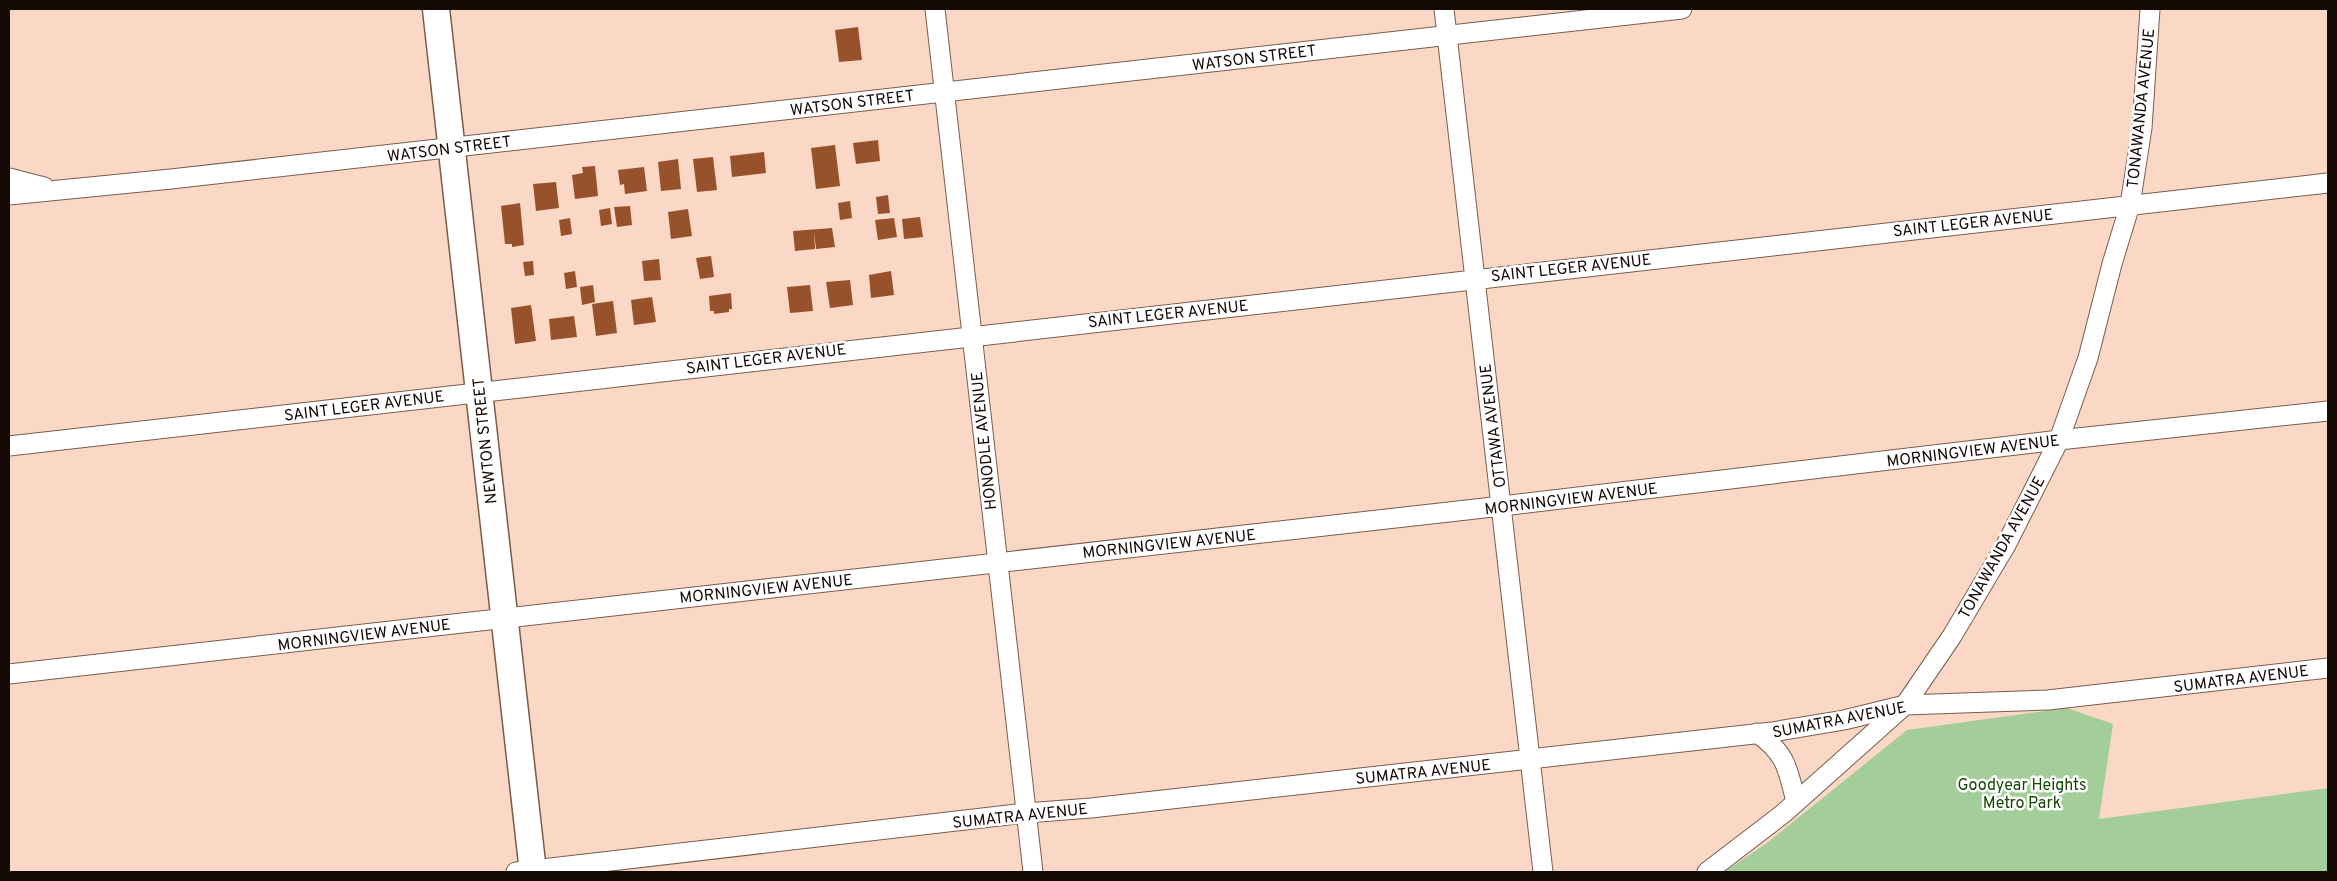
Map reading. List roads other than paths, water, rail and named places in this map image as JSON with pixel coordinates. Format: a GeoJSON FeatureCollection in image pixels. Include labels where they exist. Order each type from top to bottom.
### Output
{"type":"FeatureCollection","features":[{"type":"Feature","properties":{"kind":"street","name":"NEWTON STREET"},"geometry":{"type":"LineString","coordinates":[[436,9],[450,148],[504,618],[527,872]]}},
{"type":"Feature","properties":{"kind":"street","name":"HONODLE AVENUE"},"geometry":{"type":"LineString","coordinates":[[935,9],[996,562],[1033,872]]}},
{"type":"Feature","properties":{"kind":"street","name":"OTTAWA AVENUE"},"geometry":{"type":"LineString","coordinates":[[1444,9],[1543,872]]}},
{"type":"Feature","properties":{"kind":"street","name":"WATSON STREET"},"geometry":{"type":"LineString","coordinates":[[15,195],[450,148],[1447,34],[1682,9]]}},
{"type":"Feature","properties":{"kind":"street","name":"TONAWANDA AVENUE"},"geometry":{"type":"LineString","coordinates":[[1706,872],[1743,846],[1796,802],[1905,705],[1952,636],[2006,545],[2059,440],[2088,358],[2112,264],[2130,204],[2142,128],[2150,9]]}},
{"type":"Feature","properties":{"kind":"street"},"geometry":{"type":"LineString","coordinates":[[9,178],[54,190]]}},
{"type":"Feature","properties":{"kind":"street","name":"SAINT LEGER AVENUE"},"geometry":{"type":"LineString","coordinates":[[9,446],[2328,182]]}},
{"type":"Feature","properties":{"kind":"street","name":"MORNINGVIEW AVENUE"},"geometry":{"type":"LineString","coordinates":[[9,674],[2328,411]]}},
{"type":"Feature","properties":{"kind":"street","name":"SUMATRA AVENUE"},"geometry":{"type":"LineString","coordinates":[[527,872],[1026,813],[1101,807],[1757,734],[1844,720],[1905,705],[2048,700],[2328,668]]}},
{"type":"Feature","properties":{"kind":"street"},"geometry":{"type":"LineString","coordinates":[[1757,734],[1773,744],[1785,762],[1796,802]]}},
{"type":"Feature","properties":{"kind":"park label","name":"Goodyear Heights Metro Park"},"geometry":{"type":"Point","coordinates":[2022,793]}}]}
